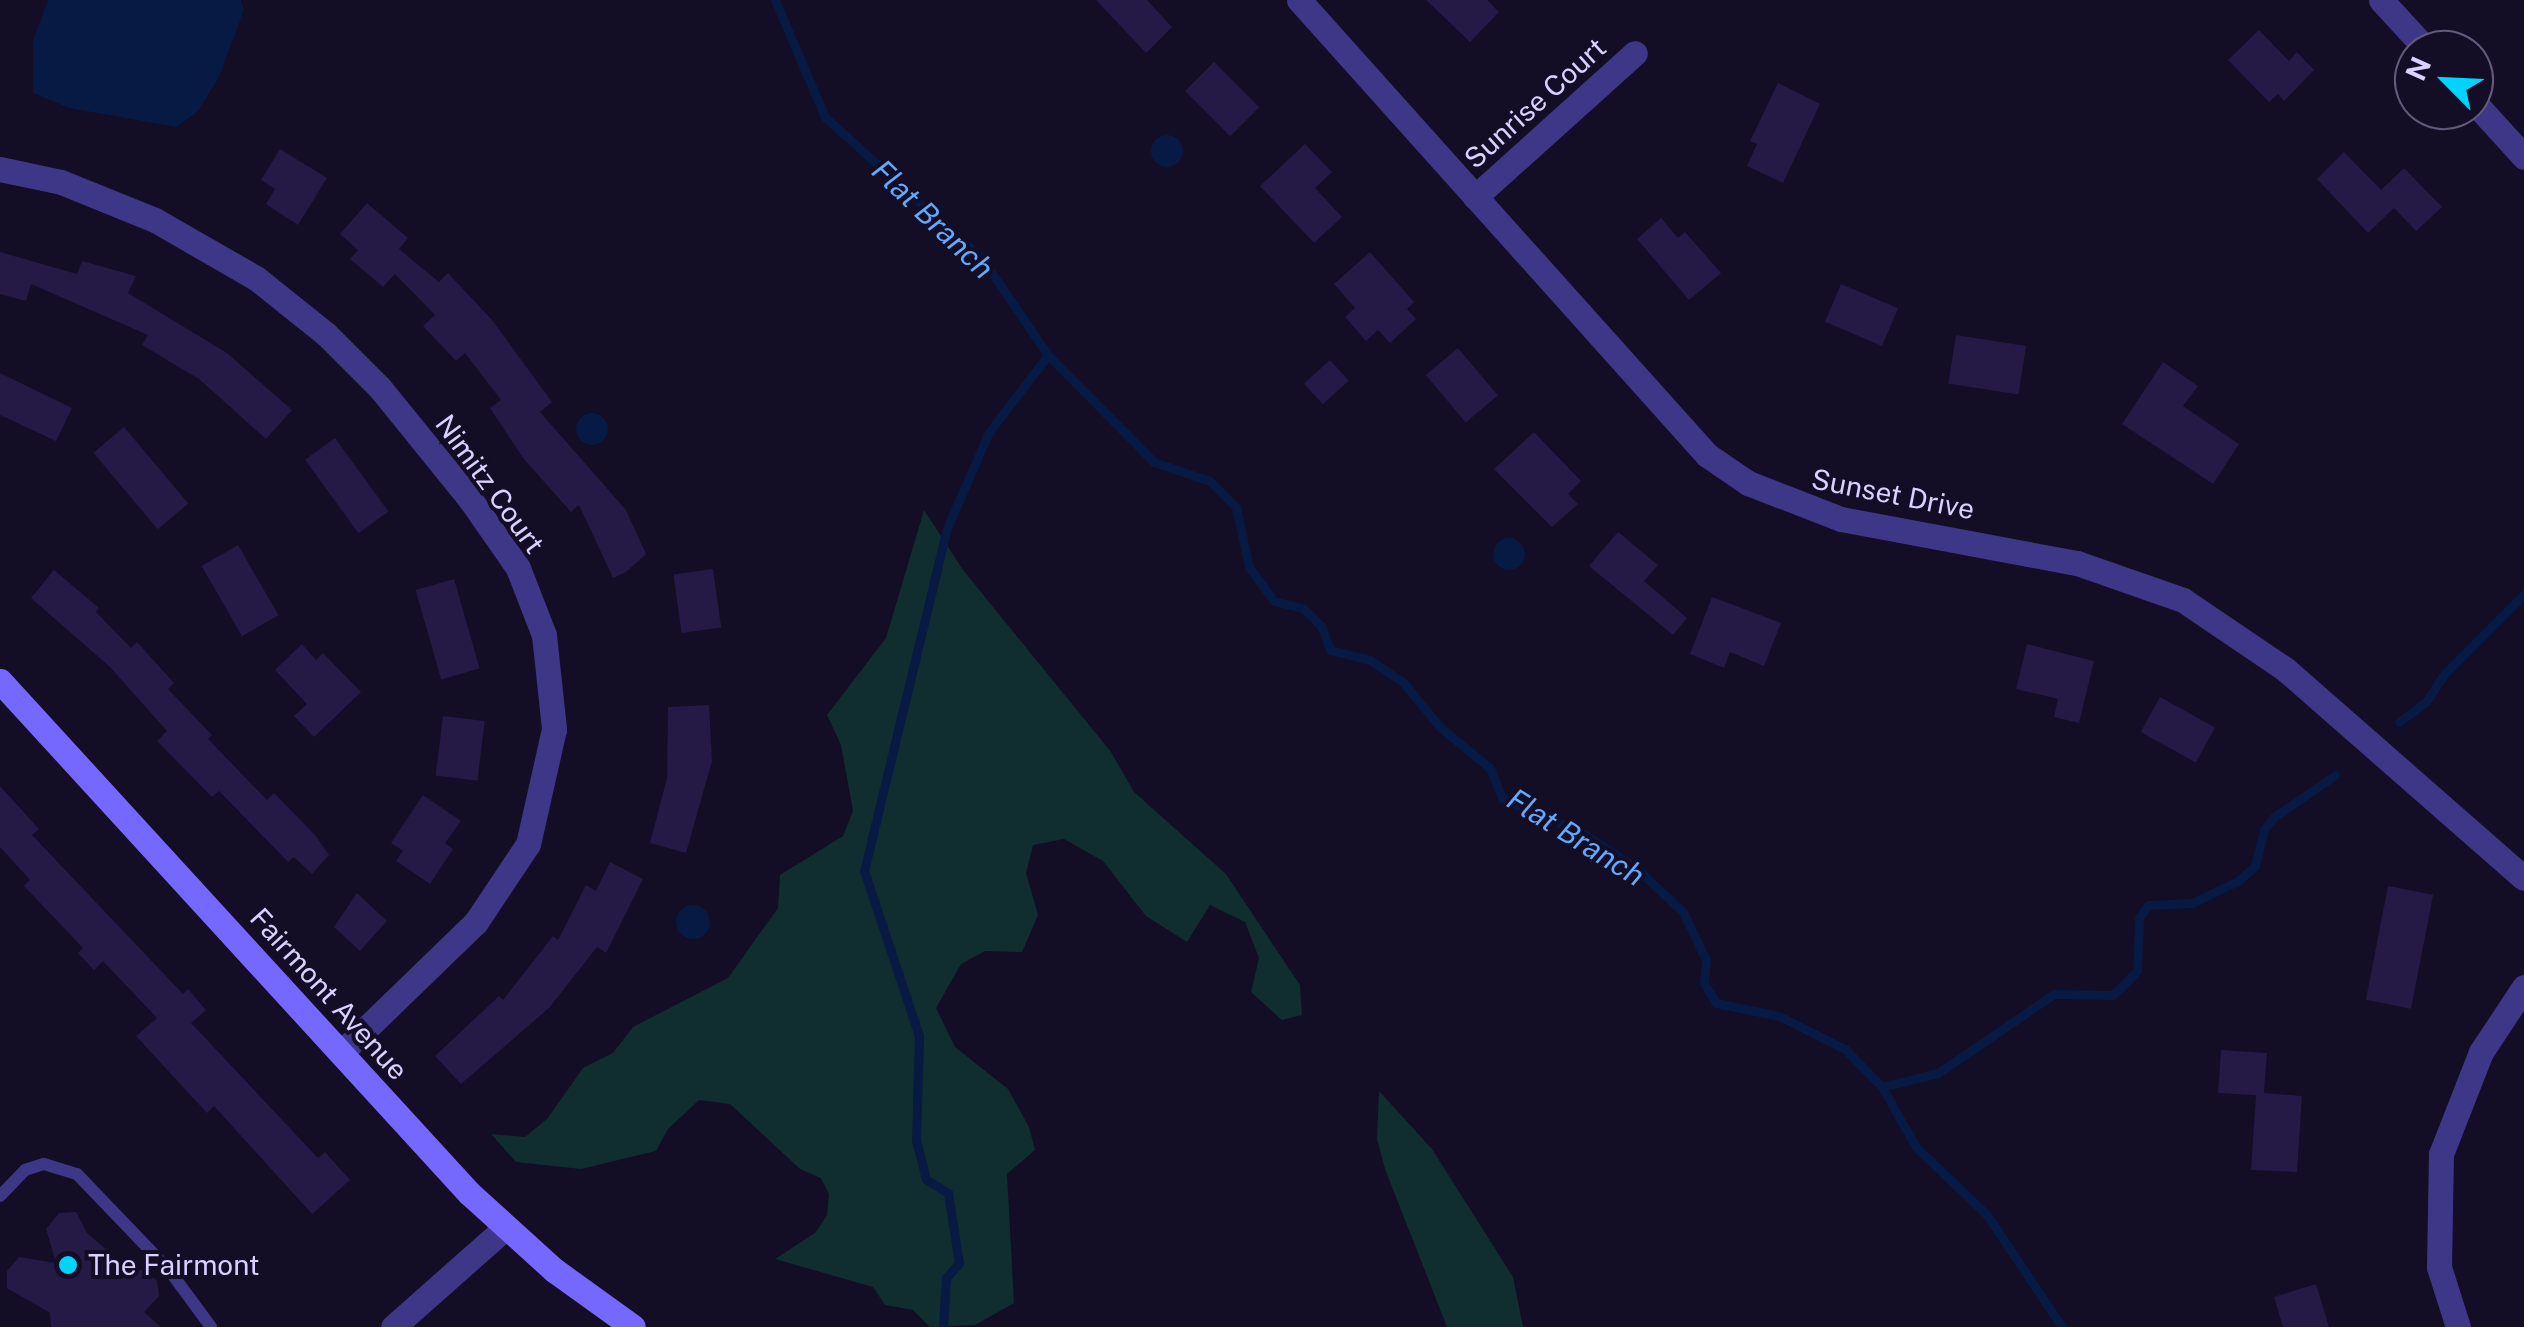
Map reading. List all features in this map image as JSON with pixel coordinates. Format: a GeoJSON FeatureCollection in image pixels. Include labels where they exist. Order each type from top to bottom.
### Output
{"type":"FeatureCollection","features":[{"type":"Feature","properties":{"kind":"street","name":"Sunset Drive"},"geometry":{"type":"LineString","coordinates":[[1299,0],[1684,436],[1748,483],[1841,520],[2022,550],[2184,600],[2285,669],[2524,878]]}},
{"type":"Feature","properties":{"kind":"street"},"geometry":{"type":"LineString","coordinates":[[2381,0],[2408,30]]}},
{"type":"Feature","properties":{"kind":"street","name":"Sunrise Court"},"geometry":{"type":"LineString","coordinates":[[1475,197],[1636,53]]}},
{"type":"Feature","properties":{"kind":"street"},"geometry":{"type":"LineString","coordinates":[[2494,124],[2524,157]]}},
{"type":"Feature","properties":{"kind":"street","name":"Nimitz Court"},"geometry":{"type":"LineString","coordinates":[[0,169],[61,182],[155,220],[256,278],[326,334],[380,388],[470,499],[518,568],[531,601],[546,646],[554,729],[528,844],[476,922],[342,1052]]}},
{"type":"Feature","properties":{"kind":"street","name":"Fairmont Avenue"},"geometry":{"type":"LineString","coordinates":[[0,681],[505,1228],[633,1327]]}},
{"type":"Feature","properties":{"kind":"street"},"geometry":{"type":"LineString","coordinates":[[2458,1327],[2437,1248],[2441,1154],[2481,1052],[2524,987]]}},
{"type":"Feature","properties":{"kind":"street"},"geometry":{"type":"LineString","coordinates":[[393,1327],[505,1228]]}},
{"type":"Feature","properties":{"kind":"lane"},"geometry":{"type":"LineString","coordinates":[[0,1196],[25,1170],[44,1164],[76,1174],[169,1270],[211,1327]]}},
{"type":"Feature","properties":{"kind":"green space"},"geometry":{"type":"Polygon","coordinates":[[[924,510],[963,570],[1111,752],[1134,792],[1226,874],[1300,985],[1302,1015],[1282,1020],[1251,992],[1259,958],[1245,922],[1210,905],[1187,942],[1146,916],[1103,861],[1064,839],[1033,845],[1026,873],[1038,915],[1022,952],[985,951],[961,964],[936,1008],[955,1047],[1008,1089],[1029,1127],[1035,1150],[1007,1174],[1014,1303],[975,1325],[930,1327],[913,1310],[885,1305],[873,1287],[775,1259],[815,1233],[827,1215],[829,1194],[821,1178],[800,1169],[730,1104],[699,1100],[668,1129],[656,1151],[581,1169],[516,1162],[491,1134],[525,1137],[547,1119],[583,1068],[613,1053],[633,1027],[728,978],[778,908],[780,875],[843,836],[853,811],[841,745],[827,715],[886,638],[924,510]]]}},
{"type":"Feature","properties":{"kind":"green space"},"geometry":{"type":"Polygon","coordinates":[[[1379,1091],[1432,1149],[1513,1277],[1523,1327],[1447,1327],[1385,1169],[1377,1139],[1379,1091]]]}},
{"type":"Feature","properties":{"kind":"water"},"geometry":{"type":"Polygon","coordinates":[[[48,0],[241,0],[244,10],[219,77],[198,111],[177,127],[69,108],[33,93],[33,40],[48,0]]]}},
{"type":"Feature","properties":{"kind":"water"},"geometry":{"type":"Polygon","coordinates":[[[1167,135],[1178,140],[1183,151],[1178,162],[1167,167],[1156,162],[1151,151],[1156,140],[1167,135]]]}},
{"type":"Feature","properties":{"kind":"water"},"geometry":{"type":"Polygon","coordinates":[[[592,413],[603,418],[608,429],[603,440],[592,445],[581,440],[576,429],[581,418],[592,413]]]}},
{"type":"Feature","properties":{"kind":"water"},"geometry":{"type":"Polygon","coordinates":[[[1509,538],[1520,543],[1525,554],[1520,565],[1509,570],[1498,565],[1493,554],[1498,543],[1509,538]]]}},
{"type":"Feature","properties":{"kind":"water"},"geometry":{"type":"Polygon","coordinates":[[[693,905],[705,910],[710,922],[705,934],[693,939],[681,934],[676,922],[681,910],[693,905]]]}},
{"type":"Feature","properties":{"kind":"building"},"geometry":{"type":"Polygon","coordinates":[[[1096,0],[1147,0],[1172,27],[1146,53],[1096,0]]]}},
{"type":"Feature","properties":{"kind":"building"},"geometry":{"type":"Polygon","coordinates":[[[1426,0],[1487,0],[1499,12],[1470,42],[1426,0]]]}},
{"type":"Feature","properties":{"kind":"building"},"geometry":{"type":"Polygon","coordinates":[[[2259,30],[2289,61],[2297,52],[2314,70],[2284,101],[2278,94],[2269,102],[2228,60],[2259,30]]]}},
{"type":"Feature","properties":{"kind":"building"},"geometry":{"type":"Polygon","coordinates":[[[1214,62],[1259,107],[1230,136],[1185,91],[1214,62]]]}},
{"type":"Feature","properties":{"kind":"building"},"geometry":{"type":"Polygon","coordinates":[[[1778,83],[1820,104],[1783,183],[1747,166],[1757,144],[1750,141],[1778,83]]]}},
{"type":"Feature","properties":{"kind":"building"},"geometry":{"type":"Polygon","coordinates":[[[1305,144],[1332,172],[1315,188],[1342,217],[1314,243],[1260,186],[1305,144]]]}},
{"type":"Feature","properties":{"kind":"building"},"geometry":{"type":"Polygon","coordinates":[[[280,149],[327,178],[298,225],[266,204],[275,189],[261,180],[280,149]]]}},
{"type":"Feature","properties":{"kind":"building"},"geometry":{"type":"Polygon","coordinates":[[[2344,152],[2381,190],[2404,168],[2442,207],[2416,231],[2394,208],[2368,233],[2317,179],[2344,152]]]}},
{"type":"Feature","properties":{"kind":"building"},"geometry":{"type":"Polygon","coordinates":[[[367,203],[408,238],[399,249],[439,282],[448,273],[492,320],[552,402],[540,412],[626,510],[646,554],[626,572],[613,578],[579,505],[571,512],[523,458],[490,408],[501,400],[465,353],[456,361],[423,326],[435,315],[395,274],[383,287],[350,259],[358,250],[340,234],[367,203]]]}},
{"type":"Feature","properties":{"kind":"building"},"geometry":{"type":"Polygon","coordinates":[[[1661,218],[1678,238],[1685,232],[1721,273],[1689,300],[1637,239],[1661,218]]]}},
{"type":"Feature","properties":{"kind":"building"},"geometry":{"type":"Polygon","coordinates":[[[0,252],[77,274],[82,261],[136,276],[128,293],[227,353],[292,410],[266,439],[199,379],[142,345],[148,335],[31,284],[26,301],[0,294],[0,252]]]}},
{"type":"Feature","properties":{"kind":"building"},"geometry":{"type":"Polygon","coordinates":[[[1370,252],[1414,302],[1407,309],[1416,319],[1390,343],[1378,330],[1366,341],[1345,317],[1355,308],[1334,284],[1370,252]]]}},
{"type":"Feature","properties":{"kind":"building"},"geometry":{"type":"Polygon","coordinates":[[[1841,284],[1898,308],[1882,346],[1825,322],[1841,284]]]}},
{"type":"Feature","properties":{"kind":"building"},"geometry":{"type":"Polygon","coordinates":[[[1956,335],[2026,346],[2018,395],[1948,383],[1956,335]]]}},
{"type":"Feature","properties":{"kind":"building"},"geometry":{"type":"Polygon","coordinates":[[[1458,348],[1498,395],[1466,422],[1426,375],[1458,348]]]}},
{"type":"Feature","properties":{"kind":"building"},"geometry":{"type":"Polygon","coordinates":[[[1330,360],[1349,381],[1323,404],[1304,383],[1330,360]]]}},
{"type":"Feature","properties":{"kind":"building"},"geometry":{"type":"Polygon","coordinates":[[[2163,362],[2198,386],[2183,406],[2239,444],[2213,484],[2122,424],[2163,362]]]}},
{"type":"Feature","properties":{"kind":"building"},"geometry":{"type":"Polygon","coordinates":[[[0,373],[72,408],[56,441],[0,415],[0,373]]]}},
{"type":"Feature","properties":{"kind":"building"},"geometry":{"type":"Polygon","coordinates":[[[124,427],[188,504],[158,529],[93,453],[124,427]]]}},
{"type":"Feature","properties":{"kind":"building"},"geometry":{"type":"Polygon","coordinates":[[[1534,432],[1581,481],[1568,494],[1578,504],[1552,527],[1494,469],[1534,432]]]}},
{"type":"Feature","properties":{"kind":"building"},"geometry":{"type":"Polygon","coordinates":[[[335,438],[388,512],[359,533],[305,460],[335,438]]]}},
{"type":"Feature","properties":{"kind":"building"},"geometry":{"type":"Polygon","coordinates":[[[1618,532],[1658,565],[1644,581],[1687,618],[1673,635],[1589,566],[1618,532]]]}},
{"type":"Feature","properties":{"kind":"building"},"geometry":{"type":"Polygon","coordinates":[[[238,545],[278,615],[242,636],[202,566],[238,545]]]}},
{"type":"Feature","properties":{"kind":"building"},"geometry":{"type":"Polygon","coordinates":[[[713,569],[721,627],[682,633],[673,575],[713,569]]]}},
{"type":"Feature","properties":{"kind":"building"},"geometry":{"type":"Polygon","coordinates":[[[54,570],[99,608],[96,612],[131,648],[137,642],[174,683],[168,689],[212,735],[208,739],[267,800],[274,793],[315,835],[329,855],[312,874],[294,857],[288,862],[219,791],[212,797],[157,741],[167,731],[110,667],[31,598],[54,570]]]}},
{"type":"Feature","properties":{"kind":"building"},"geometry":{"type":"Polygon","coordinates":[[[454,579],[480,668],[441,679],[416,590],[454,579]]]}},
{"type":"Feature","properties":{"kind":"building"},"geometry":{"type":"Polygon","coordinates":[[[1712,597],[1781,623],[1764,666],[1730,652],[1724,668],[1690,654],[1712,597]]]}},
{"type":"Feature","properties":{"kind":"building"},"geometry":{"type":"Polygon","coordinates":[[[302,644],[316,660],[323,653],[361,692],[314,737],[294,716],[307,704],[275,670],[302,644]]]}},
{"type":"Feature","properties":{"kind":"building"},"geometry":{"type":"Polygon","coordinates":[[[2027,644],[2094,661],[2079,723],[2054,717],[2058,699],[2016,689],[2027,644]]]}},
{"type":"Feature","properties":{"kind":"building"},"geometry":{"type":"Polygon","coordinates":[[[2160,697],[2215,728],[2196,763],[2141,732],[2160,697]]]}},
{"type":"Feature","properties":{"kind":"building"},"geometry":{"type":"Polygon","coordinates":[[[709,705],[712,761],[686,853],[650,843],[667,778],[668,707],[709,705]]]}},
{"type":"Feature","properties":{"kind":"building"},"geometry":{"type":"Polygon","coordinates":[[[443,716],[485,721],[477,781],[436,776],[443,716]]]}},
{"type":"Feature","properties":{"kind":"building"},"geometry":{"type":"Polygon","coordinates":[[[0,786],[39,829],[32,835],[183,994],[188,989],[206,1010],[191,1023],[318,1158],[325,1152],[350,1180],[312,1214],[214,1106],[207,1113],[136,1036],[157,1018],[103,961],[94,970],[78,953],[83,948],[24,886],[30,880],[0,847],[0,786]]]}},
{"type":"Feature","properties":{"kind":"building"},"geometry":{"type":"Polygon","coordinates":[[[423,795],[461,821],[445,843],[453,849],[430,884],[396,861],[403,851],[391,843],[423,795]]]}},
{"type":"Feature","properties":{"kind":"building"},"geometry":{"type":"Polygon","coordinates":[[[610,862],[643,879],[606,953],[597,947],[549,1008],[461,1084],[435,1056],[499,996],[503,1000],[553,936],[558,940],[586,885],[596,891],[610,862]]]}},
{"type":"Feature","properties":{"kind":"building"},"geometry":{"type":"Polygon","coordinates":[[[2388,886],[2433,895],[2411,1009],[2366,1000],[2388,886]]]}},
{"type":"Feature","properties":{"kind":"building"},"geometry":{"type":"Polygon","coordinates":[[[357,893],[387,921],[360,951],[334,927],[357,893]]]}},
{"type":"Feature","properties":{"kind":"building"},"geometry":{"type":"Polygon","coordinates":[[[2221,1050],[2267,1053],[2264,1093],[2302,1096],[2297,1172],[2251,1170],[2256,1095],[2218,1093],[2221,1050]]]}},
{"type":"Feature","properties":{"kind":"building","name":"The Fairmont"},"geometry":{"type":"Polygon","coordinates":[[[76,1212],[87,1233],[130,1270],[146,1270],[157,1281],[159,1296],[144,1312],[161,1327],[51,1327],[50,1313],[7,1288],[7,1271],[19,1257],[56,1263],[46,1229],[59,1213],[76,1212]]]}},
{"type":"Feature","properties":{"kind":"building"},"geometry":{"type":"Polygon","coordinates":[[[2316,1284],[2329,1327],[2283,1327],[2274,1297],[2316,1284]]]}},
{"type":"Feature","properties":{"kind":"waterway","name":"Flat Branch"},"geometry":{"type":"LineString","coordinates":[[775,0],[825,117],[983,260],[1048,355],[1154,462],[1210,481],[1236,507],[1249,567],[1274,601],[1303,608],[1321,626],[1330,650],[1370,660],[1403,682],[1440,727],[1490,768],[1502,798],[1579,831],[1636,868],[1683,912],[1706,960],[1704,983],[1716,1003],[1779,1016],[1845,1049],[1882,1087],[1916,1147],[1987,1215],[2062,1327]]}},
{"type":"Feature","properties":{"kind":"waterway"},"geometry":{"type":"LineString","coordinates":[[943,1327],[946,1278],[959,1263],[948,1193],[926,1179],[916,1140],[919,1036],[864,871],[947,528],[989,432],[1048,355]]}},
{"type":"Feature","properties":{"kind":"waterway"},"geometry":{"type":"LineString","coordinates":[[2399,722],[2426,702],[2445,673],[2524,594]]}},
{"type":"Feature","properties":{"kind":"waterway"},"geometry":{"type":"LineString","coordinates":[[1882,1087],[1938,1073],[2054,994],[2113,995],[2137,971],[2139,918],[2148,905],[2192,903],[2238,881],[2255,866],[2264,829],[2274,817],[2335,775]]}},
{"type":"Feature","properties":{"kind":"place","name":"The Fairmont"},"geometry":{"type":"Point","coordinates":[68,1265]}}]}
